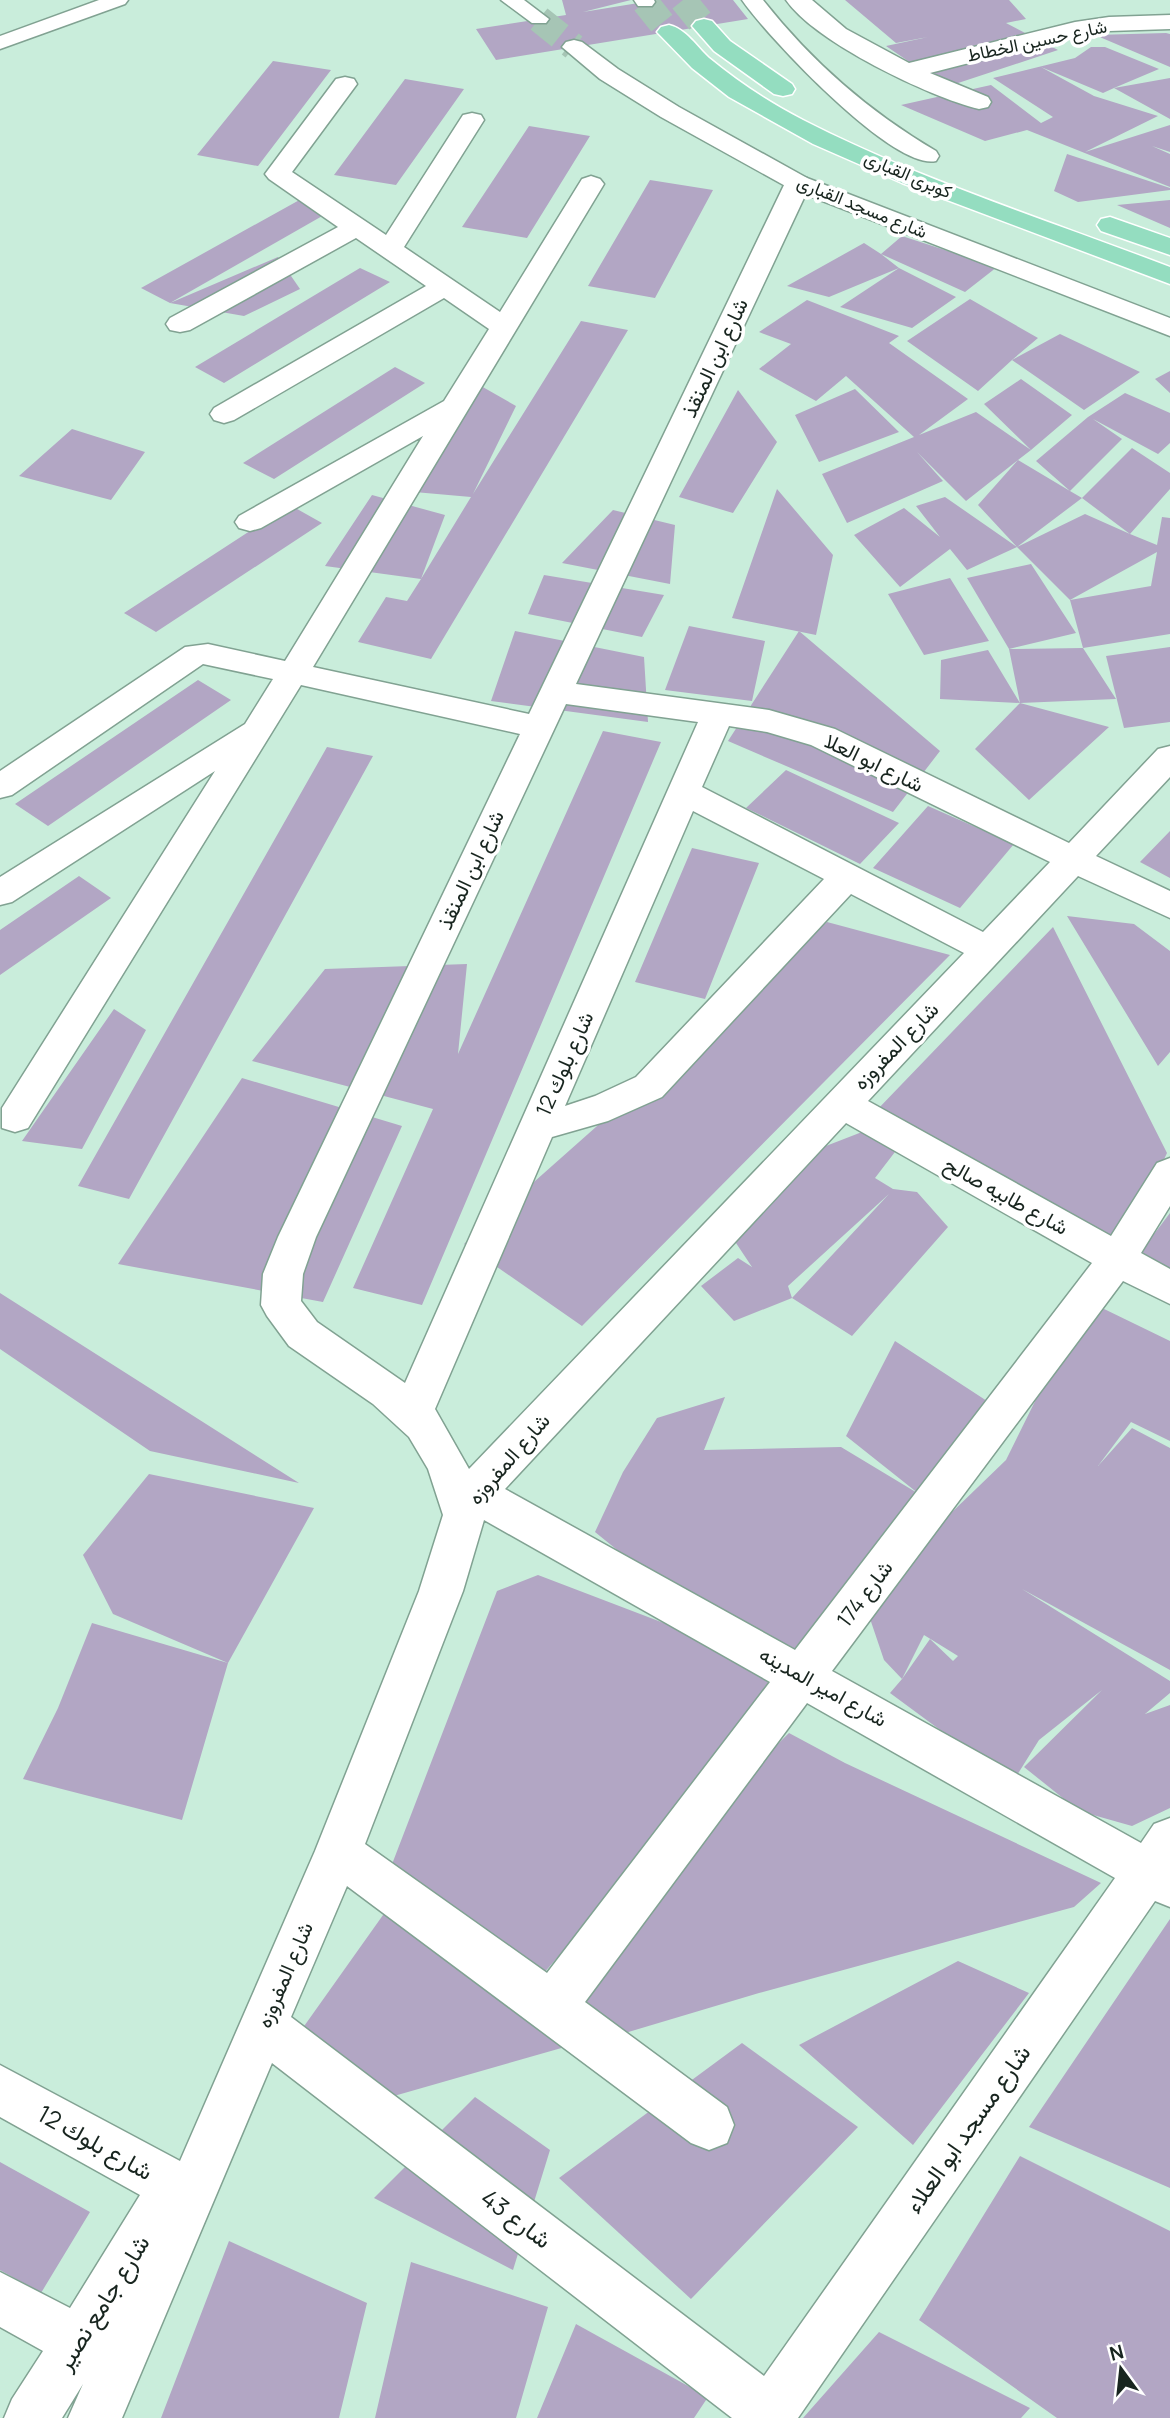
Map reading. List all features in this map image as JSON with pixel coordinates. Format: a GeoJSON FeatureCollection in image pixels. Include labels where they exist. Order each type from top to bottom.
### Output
{"type":"FeatureCollection","features":[{"type":"Feature","properties":{"kind":"main road"},"geometry":{"type":"LineString","coordinates":[[704,26],[722,46],[756,73],[797,98]]}},
{"type":"Feature","properties":{"kind":"main road","name":"كوبرى القبارى"},"geometry":{"type":"LineString","coordinates":[[669,32],[683,48],[720,79],[770,111],[828,141],[898,171],[1170,276]]}},
{"type":"Feature","properties":{"kind":"main road","name":"كوبرى القبارى"},"geometry":{"type":"LineString","coordinates":[[821,110],[883,141],[953,166]]}},
{"type":"Feature","properties":{"kind":"main road"},"geometry":{"type":"LineString","coordinates":[[1093,219],[1170,247]]}},
{"type":"Feature","properties":{"kind":"street"},"geometry":{"type":"LineString","coordinates":[[798,0],[812,15],[844,38],[907,71],[979,102]]}},
{"type":"Feature","properties":{"kind":"street"},"geometry":{"type":"LineString","coordinates":[[1096,0],[1109,24]]}},
{"type":"Feature","properties":{"kind":"street","name":"شارع حسين الخطاط"},"geometry":{"type":"LineString","coordinates":[[907,71],[1035,37],[1109,24],[1170,22]]}},
{"type":"Feature","properties":{"kind":"street","name":"شارع مسجد القبارى"},"geometry":{"type":"LineString","coordinates":[[574,47],[609,74],[670,112],[798,183],[1170,328]]}},
{"type":"Feature","properties":{"kind":"street"},"geometry":{"type":"LineString","coordinates":[[345,84],[278,174],[504,327]]}},
{"type":"Feature","properties":{"kind":"street"},"geometry":{"type":"LineString","coordinates":[[389,250],[472,120]]}},
{"type":"Feature","properties":{"kind":"street","name":"شارع ابن المنقذ"},"geometry":{"type":"LineString","coordinates":[[469,1502],[424,1425],[387,1392],[303,1334],[281,1305],[283,1273],[297,1237],[798,183]]}},
{"type":"Feature","properties":{"kind":"street"},"geometry":{"type":"LineString","coordinates":[[15,1118],[293,673],[591,184]]}},
{"type":"Feature","properties":{"kind":"street"},"geometry":{"type":"LineString","coordinates":[[180,324],[357,227]]}},
{"type":"Feature","properties":{"kind":"street"},"geometry":{"type":"LineString","coordinates":[[224,414],[444,287]]}},
{"type":"Feature","properties":{"kind":"street"},"geometry":{"type":"LineString","coordinates":[[250,522],[455,406]]}},
{"type":"Feature","properties":{"kind":"street"},"geometry":{"type":"LineString","coordinates":[[0,787],[191,656],[208,654],[538,727]]}},
{"type":"Feature","properties":{"kind":"street","name":"شارع ابو العلا"},"geometry":{"type":"LineString","coordinates":[[556,692],[788,725],[823,737],[1170,906]]}},
{"type":"Feature","properties":{"kind":"street","name":"شارع بلوك 12"},"geometry":{"type":"LineString","coordinates":[[412,1414],[718,714]]}},
{"type":"Feature","properties":{"kind":"street"},"geometry":{"type":"LineString","coordinates":[[0,893],[258,728]]}},
{"type":"Feature","properties":{"kind":"street","name":"شارع المفروزه"},"geometry":{"type":"LineString","coordinates":[[182,2192],[263,2026],[338,1852],[441,1591],[469,1502],[1170,757]]}},
{"type":"Feature","properties":{"kind":"street"},"geometry":{"type":"LineString","coordinates":[[684,792],[988,950]]}},
{"type":"Feature","properties":{"kind":"street"},"geometry":{"type":"LineString","coordinates":[[538,1126],[578,1118],[616,1105],[649,1087],[847,876]]}},
{"type":"Feature","properties":{"kind":"street","name":"شارع طابيه صالح"},"geometry":{"type":"LineString","coordinates":[[841,1104],[1170,1288]]}},
{"type":"Feature","properties":{"kind":"street","name":"شارع 174"},"geometry":{"type":"LineString","coordinates":[[551,2007],[1117,1259],[1170,1173]]}},
{"type":"Feature","properties":{"kind":"street","name":"شارع امير المدينه"},"geometry":{"type":"LineString","coordinates":[[469,1502],[1163,1865]]}},
{"type":"Feature","properties":{"kind":"street"},"geometry":{"type":"LineString","coordinates":[[338,1852],[709,2125]]}},
{"type":"Feature","properties":{"kind":"street","name":"شارع مسجد ابو العلاء"},"geometry":{"type":"LineString","coordinates":[[767,2416],[1163,1865]]}},
{"type":"Feature","properties":{"kind":"street","name":"شارع 43"},"geometry":{"type":"LineString","coordinates":[[263,2026],[767,2416]]}},
{"type":"Feature","properties":{"kind":"street","name":"شارع بلوك 12"},"geometry":{"type":"LineString","coordinates":[[0,2090],[182,2192]]}},
{"type":"Feature","properties":{"kind":"street","name":"شارع جامع نصير"},"geometry":{"type":"LineString","coordinates":[[31,2418],[98,2353],[182,2192]]}},
{"type":"Feature","properties":{"kind":"street"},"geometry":{"type":"LineString","coordinates":[[0,2298],[98,2353],[95,2418]]}},
{"type":"Feature","properties":{"kind":"lane"},"geometry":{"type":"LineString","coordinates":[[0,43],[118,0]]}},
{"type":"Feature","properties":{"kind":"lane"},"geometry":{"type":"LineString","coordinates":[[511,0],[537,10]]}},
{"type":"Feature","properties":{"kind":"lane"},"geometry":{"type":"LineString","coordinates":[[752,0],[806,65],[837,94],[883,131],[928,156]]}},
{"type":"Feature","properties":{"kind":"building"},"geometry":{"type":"Polygon","coordinates":[[[562,0],[631,0],[583,12],[657,0],[733,0],[748,19],[496,60],[476,29],[566,15],[562,0]]]}},
{"type":"Feature","properties":{"kind":"building"},"geometry":{"type":"Polygon","coordinates":[[[845,0],[1009,0],[1026,19],[1006,23],[1058,50],[946,87],[886,46],[928,37],[896,43],[845,0]]]}},
{"type":"Feature","properties":{"kind":"building"},"geometry":{"type":"Polygon","coordinates":[[[1170,34],[1170,67],[1095,35],[1170,34]]]}},
{"type":"Feature","properties":{"kind":"building"},"geometry":{"type":"Polygon","coordinates":[[[1091,47],[1105,47],[1159,69],[1103,93],[1041,67],[1094,96],[1158,116],[1085,152],[1170,125],[1170,152],[1152,146],[1170,154],[1170,187],[1027,130],[985,141],[901,105],[991,85],[1041,123],[1053,117],[993,78],[1075,58],[1091,47]]]}},
{"type":"Feature","properties":{"kind":"building"},"geometry":{"type":"Polygon","coordinates":[[[273,61],[331,70],[258,166],[197,155],[273,61]]]}},
{"type":"Feature","properties":{"kind":"building"},"geometry":{"type":"Polygon","coordinates":[[[1170,78],[1170,119],[1114,88],[1170,78]]]}},
{"type":"Feature","properties":{"kind":"building"},"geometry":{"type":"Polygon","coordinates":[[[405,79],[464,89],[396,185],[334,175],[405,79]]]}},
{"type":"Feature","properties":{"kind":"building"},"geometry":{"type":"Polygon","coordinates":[[[529,126],[590,136],[527,238],[462,227],[529,126]]]}},
{"type":"Feature","properties":{"kind":"building"},"geometry":{"type":"Polygon","coordinates":[[[1067,154],[1170,190],[1078,202],[1054,191],[1067,154]]]}},
{"type":"Feature","properties":{"kind":"building"},"geometry":{"type":"Polygon","coordinates":[[[650,180],[713,190],[655,298],[588,286],[650,180]]]}},
{"type":"Feature","properties":{"kind":"building"},"geometry":{"type":"Polygon","coordinates":[[[303,198],[331,211],[170,303],[141,288],[303,198]]]}},
{"type":"Feature","properties":{"kind":"building"},"geometry":{"type":"Polygon","coordinates":[[[1170,200],[1170,228],[1117,205],[1170,200]]]}},
{"type":"Feature","properties":{"kind":"building"},"geometry":{"type":"Polygon","coordinates":[[[902,236],[997,267],[965,292],[881,254],[902,236]]]}},
{"type":"Feature","properties":{"kind":"building"},"geometry":{"type":"Polygon","coordinates":[[[864,243],[899,268],[829,297],[787,286],[864,243]]]}},
{"type":"Feature","properties":{"kind":"building"},"geometry":{"type":"Polygon","coordinates":[[[278,257],[300,289],[244,316],[170,303],[278,257]]]}},
{"type":"Feature","properties":{"kind":"building"},"geometry":{"type":"Polygon","coordinates":[[[360,268],[390,282],[224,383],[195,367],[360,268]]]}},
{"type":"Feature","properties":{"kind":"building"},"geometry":{"type":"Polygon","coordinates":[[[899,268],[956,297],[912,328],[840,307],[899,268]]]}},
{"type":"Feature","properties":{"kind":"building"},"geometry":{"type":"Polygon","coordinates":[[[970,299],[1038,338],[978,391],[907,341],[970,299]]]}},
{"type":"Feature","properties":{"kind":"building"},"geometry":{"type":"Polygon","coordinates":[[[807,300],[899,336],[889,343],[968,399],[919,435],[976,412],[1031,450],[966,501],[917,452],[943,481],[847,523],[822,474],[914,437],[846,376],[816,401],[759,369],[791,344],[759,332],[807,300]]]}},
{"type":"Feature","properties":{"kind":"building"},"geometry":{"type":"Polygon","coordinates":[[[581,321],[628,330],[431,659],[358,642],[386,597],[407,601],[471,497],[403,491],[481,386],[516,406],[473,494],[581,321]]]}},
{"type":"Feature","properties":{"kind":"building"},"geometry":{"type":"Polygon","coordinates":[[[1060,334],[1140,372],[1084,410],[1012,360],[1060,334]]]}},
{"type":"Feature","properties":{"kind":"building"},"geometry":{"type":"Polygon","coordinates":[[[395,367],[425,383],[274,479],[243,463],[395,367]]]}},
{"type":"Feature","properties":{"kind":"building"},"geometry":{"type":"Polygon","coordinates":[[[1170,371],[1170,393],[1155,379],[1170,371]]]}},
{"type":"Feature","properties":{"kind":"building"},"geometry":{"type":"Polygon","coordinates":[[[1021,379],[1072,415],[1031,450],[984,404],[1021,379]]]}},
{"type":"Feature","properties":{"kind":"building"},"geometry":{"type":"Polygon","coordinates":[[[855,389],[899,432],[819,462],[795,415],[855,389]]]}},
{"type":"Feature","properties":{"kind":"building"},"geometry":{"type":"Polygon","coordinates":[[[738,390],[777,442],[733,513],[679,497],[738,390]]]}},
{"type":"Feature","properties":{"kind":"building"},"geometry":{"type":"Polygon","coordinates":[[[1125,393],[1170,413],[1170,443],[1158,454],[1093,419],[1122,439],[1070,491],[1036,461],[1088,417],[1125,393]]]}},
{"type":"Feature","properties":{"kind":"building"},"geometry":{"type":"Polygon","coordinates":[[[72,429],[145,452],[111,500],[19,476],[72,429]]]}},
{"type":"Feature","properties":{"kind":"building"},"geometry":{"type":"Polygon","coordinates":[[[1132,448],[1170,473],[1170,489],[1130,534],[1082,498],[1132,448]]]}},
{"type":"Feature","properties":{"kind":"building"},"geometry":{"type":"Polygon","coordinates":[[[1018,460],[1082,498],[1017,547],[978,505],[1018,460]]]}},
{"type":"Feature","properties":{"kind":"building"},"geometry":{"type":"Polygon","coordinates":[[[777,489],[833,555],[816,635],[732,618],[777,489]]]}},
{"type":"Feature","properties":{"kind":"building"},"geometry":{"type":"Polygon","coordinates":[[[372,495],[445,515],[421,579],[325,566],[372,495]]]}},
{"type":"Feature","properties":{"kind":"building"},"geometry":{"type":"Polygon","coordinates":[[[945,497],[1017,547],[967,570],[950,549],[900,587],[854,535],[904,508],[940,537],[916,506],[945,497]]]}},
{"type":"Feature","properties":{"kind":"building"},"geometry":{"type":"Polygon","coordinates":[[[290,505],[322,523],[156,632],[124,613],[290,505]]]}},
{"type":"Feature","properties":{"kind":"building"},"geometry":{"type":"Polygon","coordinates":[[[613,510],[675,525],[670,584],[562,563],[613,510]]]}},
{"type":"Feature","properties":{"kind":"building"},"geometry":{"type":"Polygon","coordinates":[[[1085,514],[1157,545],[1162,517],[1170,518],[1170,634],[1083,648],[1070,600],[1017,547],[1085,514]],[[1157,552],[1070,600],[1151,586],[1157,552]]]}},
{"type":"Feature","properties":{"kind":"building"},"geometry":{"type":"Polygon","coordinates":[[[1031,564],[1076,633],[1009,649],[967,578],[1031,564]]]}},
{"type":"Feature","properties":{"kind":"building"},"geometry":{"type":"Polygon","coordinates":[[[544,575],[664,595],[642,637],[528,614],[544,575]]]}},
{"type":"Feature","properties":{"kind":"building"},"geometry":{"type":"Polygon","coordinates":[[[950,578],[989,641],[924,655],[888,594],[950,578]]]}},
{"type":"Feature","properties":{"kind":"building"},"geometry":{"type":"Polygon","coordinates":[[[689,626],[765,641],[752,701],[665,690],[689,626]]]}},
{"type":"Feature","properties":{"kind":"building"},"geometry":{"type":"Polygon","coordinates":[[[515,631],[644,657],[648,722],[491,701],[515,631]]]}},
{"type":"Feature","properties":{"kind":"building"},"geometry":{"type":"Polygon","coordinates":[[[799,631],[940,751],[893,812],[728,741],[799,631]]]}},
{"type":"Feature","properties":{"kind":"building"},"geometry":{"type":"Polygon","coordinates":[[[1170,647],[1170,722],[1124,728],[1106,656],[1170,647]]]}},
{"type":"Feature","properties":{"kind":"building"},"geometry":{"type":"Polygon","coordinates":[[[1083,648],[1116,699],[1020,703],[1009,649],[1083,648]]]}},
{"type":"Feature","properties":{"kind":"building"},"geometry":{"type":"Polygon","coordinates":[[[988,650],[1020,703],[940,699],[941,660],[988,650]]]}},
{"type":"Feature","properties":{"kind":"building"},"geometry":{"type":"Polygon","coordinates":[[[198,680],[231,700],[48,826],[15,804],[198,680]]]}},
{"type":"Feature","properties":{"kind":"building"},"geometry":{"type":"Polygon","coordinates":[[[1020,703],[1109,727],[1029,800],[975,749],[1020,703]]]}},
{"type":"Feature","properties":{"kind":"building"},"geometry":{"type":"Polygon","coordinates":[[[603,731],[661,742],[422,1305],[353,1288],[433,1109],[252,1061],[325,969],[467,964],[458,1054],[603,731]]]}},
{"type":"Feature","properties":{"kind":"building"},"geometry":{"type":"Polygon","coordinates":[[[327,747],[373,756],[129,1199],[78,1186],[327,747]]]}},
{"type":"Feature","properties":{"kind":"building"},"geometry":{"type":"Polygon","coordinates":[[[786,770],[899,823],[860,864],[746,808],[786,770]]]}},
{"type":"Feature","properties":{"kind":"building"},"geometry":{"type":"Polygon","coordinates":[[[928,806],[1014,844],[960,908],[873,868],[928,806]]]}},
{"type":"Feature","properties":{"kind":"building"},"geometry":{"type":"Polygon","coordinates":[[[1170,831],[1170,878],[1140,862],[1170,831]]]}},
{"type":"Feature","properties":{"kind":"building"},"geometry":{"type":"Polygon","coordinates":[[[692,848],[759,863],[705,999],[635,982],[692,848]]]}},
{"type":"Feature","properties":{"kind":"building"},"geometry":{"type":"Polygon","coordinates":[[[79,876],[111,898],[0,975],[0,930],[79,876]]]}},
{"type":"Feature","properties":{"kind":"building"},"geometry":{"type":"Polygon","coordinates":[[[1067,916],[1134,924],[1170,951],[1170,1052],[1158,1066],[1067,916]]]}},
{"type":"Feature","properties":{"kind":"building"},"geometry":{"type":"Polygon","coordinates":[[[827,922],[950,955],[582,1326],[464,1244],[827,922]]]}},
{"type":"Feature","properties":{"kind":"building"},"geometry":{"type":"Polygon","coordinates":[[[1053,927],[1167,1153],[1117,1259],[876,1111],[1053,927]]]}},
{"type":"Feature","properties":{"kind":"building"},"geometry":{"type":"Polygon","coordinates":[[[114,1009],[146,1030],[82,1149],[22,1141],[114,1009]]]}},
{"type":"Feature","properties":{"kind":"building"},"geometry":{"type":"Polygon","coordinates":[[[242,1078],[402,1126],[323,1302],[118,1264],[242,1078]]]}},
{"type":"Feature","properties":{"kind":"building"},"geometry":{"type":"Polygon","coordinates":[[[862,1132],[898,1148],[875,1178],[893,1189],[917,1192],[948,1227],[852,1336],[792,1298],[734,1321],[701,1286],[738,1258],[752,1267],[734,1240],[813,1151],[862,1132]],[[889,1194],[788,1286],[792,1298],[889,1194]]]}},
{"type":"Feature","properties":{"kind":"building"},"geometry":{"type":"Polygon","coordinates":[[[1170,1213],[1170,1288],[1130,1266],[1170,1213]]]}},
{"type":"Feature","properties":{"kind":"building"},"geometry":{"type":"Polygon","coordinates":[[[0,1293],[299,1483],[150,1451],[0,1349],[0,1293]]]}},
{"type":"Feature","properties":{"kind":"building"},"geometry":{"type":"Polygon","coordinates":[[[1100,1307],[1170,1341],[1170,1441],[1131,1422],[1098,1466],[1132,1428],[1170,1448],[1170,1670],[1022,1589],[1170,1681],[1170,1693],[1145,1714],[1170,1705],[1170,1808],[1132,1826],[1079,1811],[1024,1767],[1102,1690],[1039,1740],[1012,1783],[890,1693],[902,1679],[884,1660],[863,1598],[1006,1460],[1048,1375],[1100,1307]],[[924,1635],[902,1679],[930,1639],[953,1661],[958,1656],[924,1635]]]}},
{"type":"Feature","properties":{"kind":"building"},"geometry":{"type":"Polygon","coordinates":[[[895,1341],[987,1401],[919,1494],[846,1436],[895,1341]]]}},
{"type":"Feature","properties":{"kind":"building"},"geometry":{"type":"Polygon","coordinates":[[[725,1397],[704,1450],[841,1447],[919,1494],[782,1664],[653,1579],[595,1532],[623,1472],[657,1418],[725,1397]]]}},
{"type":"Feature","properties":{"kind":"building"},"geometry":{"type":"Polygon","coordinates":[[[149,1474],[314,1508],[228,1663],[113,1614],[83,1555],[149,1474]]]}},
{"type":"Feature","properties":{"kind":"building"},"geometry":{"type":"Polygon","coordinates":[[[538,1575],[803,1676],[529,1990],[384,1885],[497,1591],[538,1575]]]}},
{"type":"Feature","properties":{"kind":"building"},"geometry":{"type":"Polygon","coordinates":[[[92,1623],[228,1663],[182,1820],[23,1779],[58,1708],[92,1623]]]}},
{"type":"Feature","properties":{"kind":"building"},"geometry":{"type":"Polygon","coordinates":[[[789,1733],[845,1763],[1101,1883],[1074,1907],[759,1993],[615,2036],[551,2007],[671,1849],[789,1733]]]}},
{"type":"Feature","properties":{"kind":"building"},"geometry":{"type":"Polygon","coordinates":[[[388,1908],[593,2039],[366,2104],[290,2046],[388,1908]]]}},
{"type":"Feature","properties":{"kind":"building"},"geometry":{"type":"Polygon","coordinates":[[[1170,1919],[1170,2188],[1029,2127],[1170,1919]]]}},
{"type":"Feature","properties":{"kind":"building"},"geometry":{"type":"Polygon","coordinates":[[[958,1961],[1029,1993],[913,2145],[799,2045],[958,1961]]]}},
{"type":"Feature","properties":{"kind":"building"},"geometry":{"type":"Polygon","coordinates":[[[742,2043],[858,2127],[691,2299],[559,2178],[742,2043]]]}},
{"type":"Feature","properties":{"kind":"building"},"geometry":{"type":"Polygon","coordinates":[[[475,2097],[550,2150],[513,2270],[374,2198],[475,2097]]]}},
{"type":"Feature","properties":{"kind":"building"},"geometry":{"type":"Polygon","coordinates":[[[1020,2156],[1170,2231],[1170,2418],[1057,2418],[919,2320],[1020,2156]]]}},
{"type":"Feature","properties":{"kind":"building"},"geometry":{"type":"Polygon","coordinates":[[[0,2162],[90,2212],[41,2293],[0,2270],[0,2162]]]}},
{"type":"Feature","properties":{"kind":"building"},"geometry":{"type":"Polygon","coordinates":[[[229,2241],[367,2303],[339,2418],[161,2418],[229,2241]]]}},
{"type":"Feature","properties":{"kind":"building"},"geometry":{"type":"Polygon","coordinates":[[[411,2262],[548,2307],[516,2418],[375,2418],[411,2262]]]}},
{"type":"Feature","properties":{"kind":"building"},"geometry":{"type":"Polygon","coordinates":[[[576,2324],[708,2397],[694,2418],[537,2418],[576,2324]]]}},
{"type":"Feature","properties":{"kind":"building"},"geometry":{"type":"Polygon","coordinates":[[[879,2332],[1030,2408],[1021,2418],[803,2418],[879,2332]]]}},
{"type":"Feature","properties":{"kind":"tunnel"},"geometry":{"type":"LineString","coordinates":[[683,0],[704,26]]}},
{"type":"Feature","properties":{"kind":"tunnel"},"geometry":{"type":"LineString","coordinates":[[645,2],[669,32]]}},
{"type":"Feature","properties":{"kind":"tunnel"},"geometry":{"type":"LineString","coordinates":[[539,19],[574,47]]}}]}
